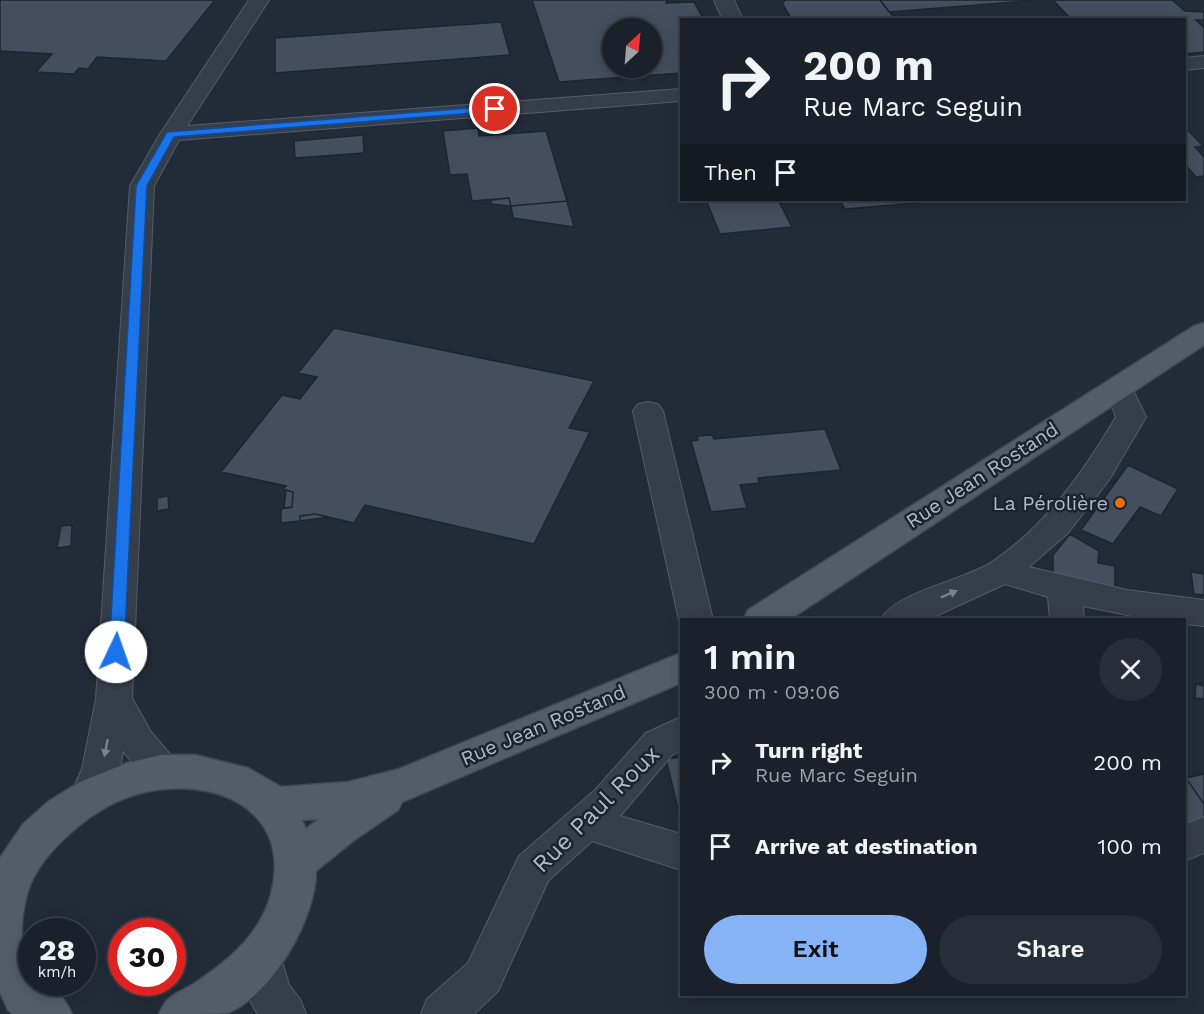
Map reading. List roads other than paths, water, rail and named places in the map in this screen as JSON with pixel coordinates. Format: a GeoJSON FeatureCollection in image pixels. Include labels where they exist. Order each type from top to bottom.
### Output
{"type":"FeatureCollection","features":[{"type":"Feature","properties":{"kind":"main road","name":"Rue Jean Rostand"},"geometry":{"type":"LineString","coordinates":[[764,618],[1204,332]]}},
{"type":"Feature","properties":{"kind":"main road","name":"Rue Jean Rostand"},"geometry":{"type":"LineString","coordinates":[[405,784],[680,667]]}},
{"type":"Feature","properties":{"kind":"main road"},"geometry":{"type":"LineString","coordinates":[[33,1008],[0,941],[7,873],[44,830],[90,794],[137,775],[162,771],[208,771],[248,786],[273,805],[292,840],[296,862],[290,907],[262,958],[198,1013]]}},
{"type":"Feature","properties":{"kind":"main road"},"geometry":{"type":"LineString","coordinates":[[273,805],[348,799],[405,784]]}},
{"type":"Feature","properties":{"kind":"main road"},"geometry":{"type":"LineString","coordinates":[[296,862],[338,828],[405,784]]}},
{"type":"Feature","properties":{"kind":"street"},"geometry":{"type":"LineString","coordinates":[[90,794],[101,769],[114,699],[142,186],[171,134],[259,0]]}},
{"type":"Feature","properties":{"kind":"street"},"geometry":{"type":"LineString","coordinates":[[724,0],[732,18]]}},
{"type":"Feature","properties":{"kind":"street"},"geometry":{"type":"LineString","coordinates":[[1186,64],[1204,62]]}},
{"type":"Feature","properties":{"kind":"street"},"geometry":{"type":"LineString","coordinates":[[171,134],[680,95]]}},
{"type":"Feature","properties":{"kind":"street"},"geometry":{"type":"LineString","coordinates":[[901,618],[941,597],[1003,571],[1057,525],[1098,473],[1131,417],[1118,386]]}},
{"type":"Feature","properties":{"kind":"street"},"geometry":{"type":"LineString","coordinates":[[648,411],[696,618]]}},
{"type":"Feature","properties":{"kind":"street"},"geometry":{"type":"LineString","coordinates":[[1003,571],[1065,605],[1204,613]]}},
{"type":"Feature","properties":{"kind":"street"},"geometry":{"type":"LineString","coordinates":[[114,699],[138,743],[162,771]]}},
{"type":"Feature","properties":{"kind":"street","name":"Rue Paul Roux"},"geometry":{"type":"LineString","coordinates":[[444,1014],[483,976],[533,869],[609,802],[659,744],[680,733]]}},
{"type":"Feature","properties":{"kind":"street"},"geometry":{"type":"LineString","coordinates":[[586,822],[680,852]]}},
{"type":"Feature","properties":{"kind":"street"},"geometry":{"type":"LineString","coordinates":[[1186,843],[1204,834]]}},
{"type":"Feature","properties":{"kind":"street"},"geometry":{"type":"LineString","coordinates":[[262,958],[269,993],[284,1014]]}},
{"type":"Feature","properties":{"kind":"place","name":"La Pérolière"},"geometry":{"type":"Point","coordinates":[1120,503]}}]}
